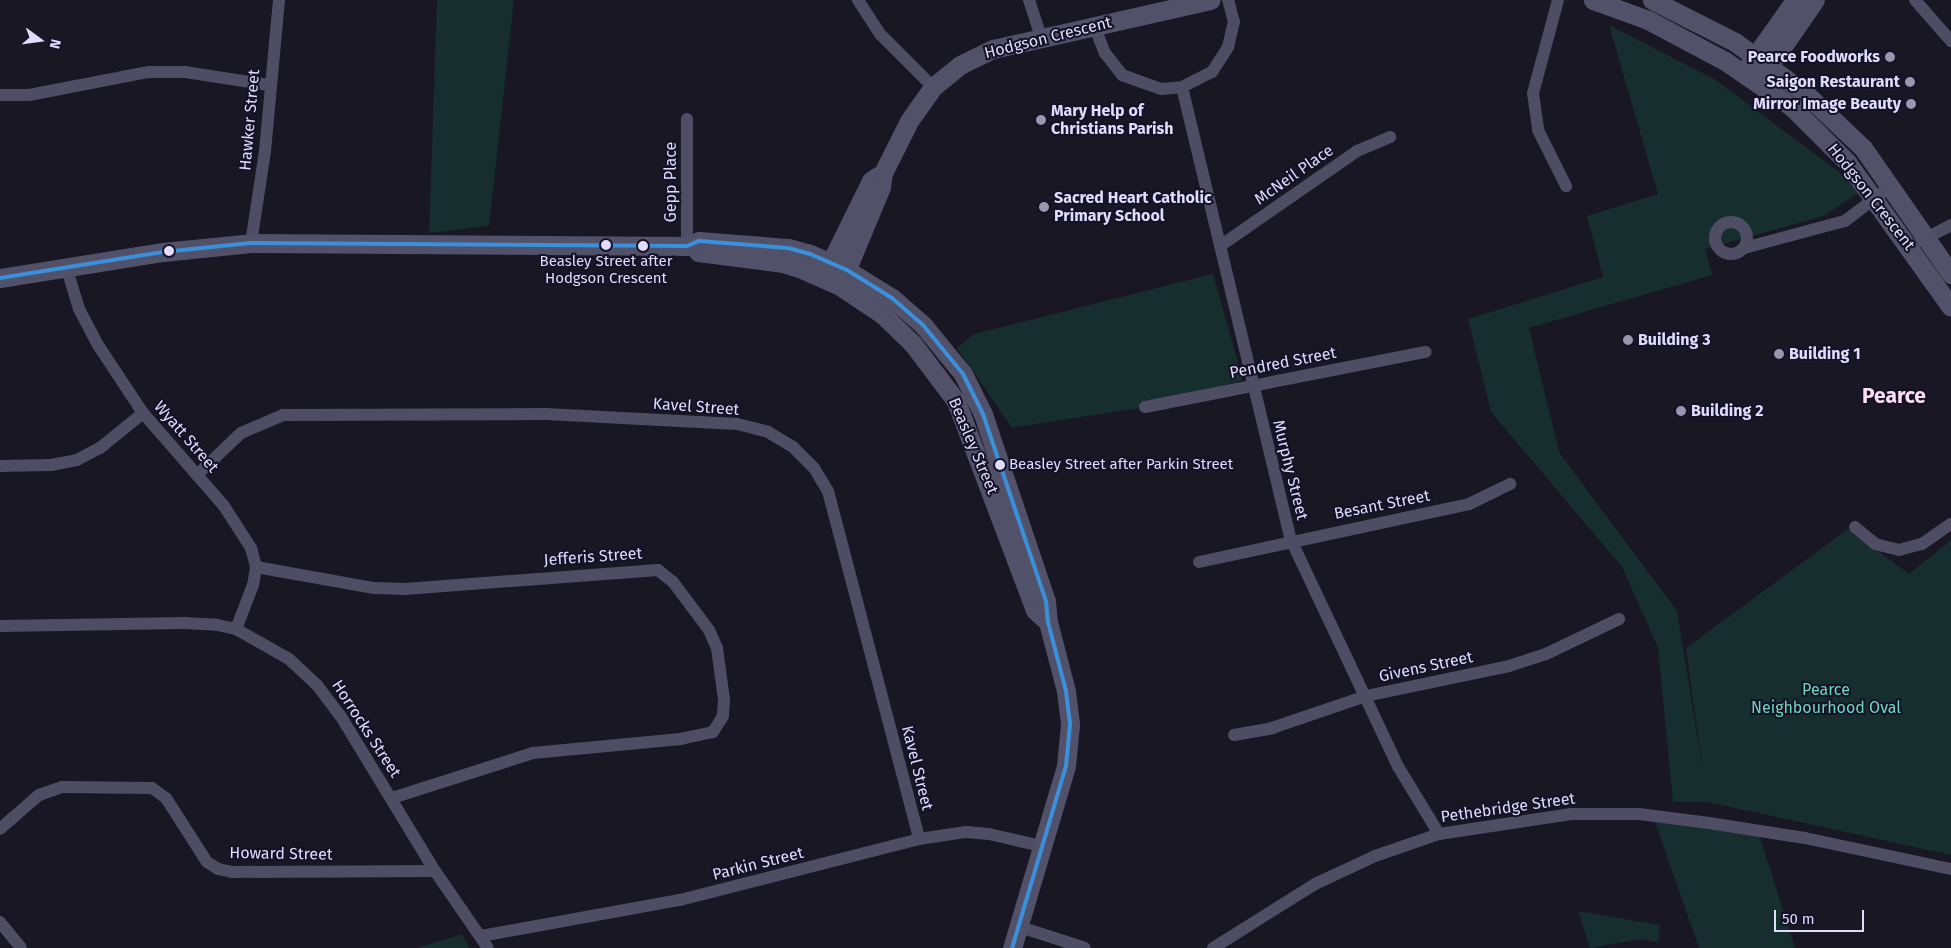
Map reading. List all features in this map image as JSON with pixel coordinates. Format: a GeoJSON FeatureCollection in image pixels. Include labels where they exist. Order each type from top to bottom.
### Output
{"type":"FeatureCollection","features":[{"type":"Feature","properties":{"kind":"main road","name":"Hodgson Crescent"},"geometry":{"type":"LineString","coordinates":[[835,274],[881,187],[883,173],[909,121],[933,87],[960,65],[992,49],[1041,36],[1211,0]]}},
{"type":"Feature","properties":{"kind":"main road","name":"Hodgson Crescent"},"geometry":{"type":"LineString","coordinates":[[1593,0],[1648,20],[1751,77],[1820,132],[1848,162],[1951,307]]}},
{"type":"Feature","properties":{"kind":"main road","name":"Hodgson Crescent"},"geometry":{"type":"LineString","coordinates":[[1652,0],[1706,25],[1763,60],[1805,93],[1863,148],[1928,237],[1951,274]]}},
{"type":"Feature","properties":{"kind":"main road"},"geometry":{"type":"LineString","coordinates":[[1763,60],[1795,0]]}},
{"type":"Feature","properties":{"kind":"main road"},"geometry":{"type":"LineString","coordinates":[[1751,77],[1763,60],[1815,0]]}},
{"type":"Feature","properties":{"kind":"main road","name":"Beasley Street"},"geometry":{"type":"LineString","coordinates":[[0,278],[163,252],[251,243],[687,246],[700,253],[783,263],[835,274],[898,328],[938,373],[956,401],[1035,610],[1048,622],[1066,691],[1070,725],[1066,766],[1012,948]]}},
{"type":"Feature","properties":{"kind":"street","name":"Hawker Street"},"geometry":{"type":"LineString","coordinates":[[251,243],[265,151],[269,85],[279,0]]}},
{"type":"Feature","properties":{"kind":"street"},"geometry":{"type":"LineString","coordinates":[[858,0],[880,34],[933,87]]}},
{"type":"Feature","properties":{"kind":"street"},"geometry":{"type":"LineString","coordinates":[[1029,0],[1041,36]]}},
{"type":"Feature","properties":{"kind":"street"},"geometry":{"type":"LineString","coordinates":[[1094,25],[1105,54],[1122,75],[1161,89],[1182,87],[1212,72],[1228,47],[1234,22],[1228,0]]}},
{"type":"Feature","properties":{"kind":"street"},"geometry":{"type":"LineString","coordinates":[[1558,0],[1540,58],[1533,93],[1538,130],[1566,186]]}},
{"type":"Feature","properties":{"kind":"street"},"geometry":{"type":"LineString","coordinates":[[1915,0],[1951,41]]}},
{"type":"Feature","properties":{"kind":"street"},"geometry":{"type":"LineString","coordinates":[[0,95],[29,95],[149,72],[185,72],[269,85]]}},
{"type":"Feature","properties":{"kind":"street","name":"Murphy Street"},"geometry":{"type":"LineString","coordinates":[[1182,87],[1252,385],[1291,540],[1399,768],[1439,834]]}},
{"type":"Feature","properties":{"kind":"street","name":"Gepp Place"},"geometry":{"type":"LineString","coordinates":[[687,119],[687,246]]}},
{"type":"Feature","properties":{"kind":"street","name":"McNeil Place"},"geometry":{"type":"LineString","coordinates":[[1220,246],[1357,151],[1390,137]]}},
{"type":"Feature","properties":{"kind":"street"},"geometry":{"type":"LineString","coordinates":[[1744,248],[1845,222],[1891,186]]}},
{"type":"Feature","properties":{"kind":"street"},"geometry":{"type":"LineString","coordinates":[[1910,247],[1951,225]]}},
{"type":"Feature","properties":{"kind":"street","name":"Wyatt Street"},"geometry":{"type":"LineString","coordinates":[[66,266],[79,309],[98,345],[143,413],[241,529],[256,568]]}},
{"type":"Feature","properties":{"kind":"street","name":"Pendred Street"},"geometry":{"type":"LineString","coordinates":[[1145,407],[1426,352]]}},
{"type":"Feature","properties":{"kind":"street"},"geometry":{"type":"LineString","coordinates":[[0,466],[51,465],[77,460],[100,448],[143,413]]}},
{"type":"Feature","properties":{"kind":"street","name":"Kavel Street"},"geometry":{"type":"LineString","coordinates":[[197,475],[241,433],[283,415],[546,414],[737,424],[768,432],[793,447],[814,468],[828,492],[919,839]]}},
{"type":"Feature","properties":{"kind":"street","name":"Besant Street"},"geometry":{"type":"LineString","coordinates":[[1199,562],[1291,540],[1469,504],[1510,484]]}},
{"type":"Feature","properties":{"kind":"street"},"geometry":{"type":"LineString","coordinates":[[1855,527],[1875,544],[1899,550],[1922,544],[1951,524]]}},
{"type":"Feature","properties":{"kind":"street"},"geometry":{"type":"LineString","coordinates":[[236,629],[253,586],[256,568]]}},
{"type":"Feature","properties":{"kind":"street","name":"Jefferis Street"},"geometry":{"type":"LineString","coordinates":[[256,568],[374,588],[405,589],[658,570],[673,582],[709,630],[717,648],[724,700],[723,716],[712,732],[681,739],[533,753],[392,798]]}},
{"type":"Feature","properties":{"kind":"street","name":"Givens Street"},"geometry":{"type":"LineString","coordinates":[[1234,735],[1272,728],[1366,696],[1509,666],[1546,654],[1619,619]]}},
{"type":"Feature","properties":{"kind":"street","name":"Horrocks Street"},"geometry":{"type":"LineString","coordinates":[[0,626],[184,623],[236,629],[289,659],[317,685],[392,798],[435,871],[488,948]]}},
{"type":"Feature","properties":{"kind":"street","name":"Howard Street"},"geometry":{"type":"LineString","coordinates":[[0,829],[39,795],[62,787],[152,788],[166,798],[207,862],[218,869],[232,872],[435,871]]}},
{"type":"Feature","properties":{"kind":"street","name":"Pethebridge Street"},"geometry":{"type":"LineString","coordinates":[[1213,948],[1316,884],[1376,856],[1439,834],[1571,814],[1640,814],[1709,823],[1805,838],[1951,869]]}},
{"type":"Feature","properties":{"kind":"street","name":"Parkin Street"},"geometry":{"type":"LineString","coordinates":[[481,936],[680,900],[919,839],[966,832],[989,834],[1042,846]]}},
{"type":"Feature","properties":{"kind":"street"},"geometry":{"type":"LineString","coordinates":[[0,922],[21,948]]}},
{"type":"Feature","properties":{"kind":"street"},"geometry":{"type":"LineString","coordinates":[[1017,926],[1085,948]]}},
{"type":"Feature","properties":{"kind":"green space"},"geometry":{"type":"Polygon","coordinates":[[[437,0],[514,0],[489,226],[429,233],[437,0]]]}},
{"type":"Feature","properties":{"kind":"green space","name":"Pearce Neighbourhood Oval"},"geometry":{"type":"Polygon","coordinates":[[[1609,25],[1716,80],[1863,190],[1824,216],[1705,249],[1712,275],[1529,328],[1559,452],[1677,611],[1703,772],[1686,648],[1848,529],[1909,574],[1951,540],[1951,855],[1708,802],[1673,802],[1658,648],[1622,567],[1491,412],[1468,319],[1603,277],[1587,216],[1658,194],[1609,25]]]}},
{"type":"Feature","properties":{"kind":"green space"},"geometry":{"type":"Polygon","coordinates":[[[1213,274],[1243,380],[1145,407],[1012,428],[957,348],[974,334],[1213,274]]]}},
{"type":"Feature","properties":{"kind":"green space"},"geometry":{"type":"Polygon","coordinates":[[[1655,822],[1759,834],[1795,948],[1699,948],[1655,822]]]}},
{"type":"Feature","properties":{"kind":"green space"},"geometry":{"type":"Polygon","coordinates":[[[1578,911],[1660,925],[1658,942],[1640,939],[1590,948],[1578,911]]]}},
{"type":"Feature","properties":{"kind":"green space"},"geometry":{"type":"Polygon","coordinates":[[[462,934],[470,948],[416,948],[462,934]]]}},
{"type":"Feature","properties":{"kind":"transit line"},"geometry":{"type":"LineString","coordinates":[[0,278],[163,252],[251,243],[687,246],[699,241],[788,248],[810,254],[847,270],[892,298],[923,325],[963,374],[983,414],[1046,601],[1048,622],[1066,691],[1070,725],[1066,766],[1012,948]]}},
{"type":"Feature","properties":{"kind":"place","name":"Pearce Foodworks"},"geometry":{"type":"Point","coordinates":[1890,57]}},
{"type":"Feature","properties":{"kind":"place","name":"Saigon Restaurant"},"geometry":{"type":"Point","coordinates":[1910,82]}},
{"type":"Feature","properties":{"kind":"place","name":"Mirror Image Beauty"},"geometry":{"type":"Point","coordinates":[1911,104]}},
{"type":"Feature","properties":{"kind":"place","name":"Mary Help of Christians Parish"},"geometry":{"type":"Point","coordinates":[1041,120]}},
{"type":"Feature","properties":{"kind":"place","name":"Sacred Heart Catholic Primary School"},"geometry":{"type":"Point","coordinates":[1044,207]}},
{"type":"Feature","properties":{"kind":"place","name":"Beasley Street after Hodgson Crescent"},"geometry":{"type":"Point","coordinates":[606,245]}},
{"type":"Feature","properties":{"kind":"place","name":"Building 3"},"geometry":{"type":"Point","coordinates":[1628,340]}},
{"type":"Feature","properties":{"kind":"place","name":"Building 1"},"geometry":{"type":"Point","coordinates":[1779,354]}},
{"type":"Feature","properties":{"kind":"place","name":"Building 2"},"geometry":{"type":"Point","coordinates":[1681,411]}},
{"type":"Feature","properties":{"kind":"place","name":"Beasley Street after Parkin Street"},"geometry":{"type":"Point","coordinates":[1000,465]}},
{"type":"Feature","properties":{"kind":"district","name":"Pearce"},"geometry":{"type":"Point","coordinates":[1894,396]}}]}
